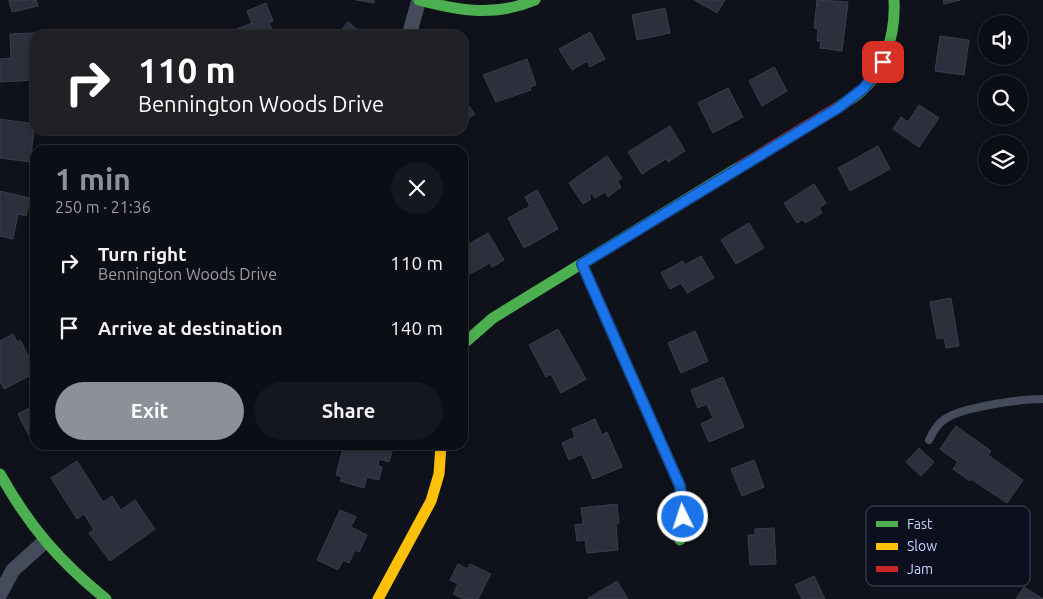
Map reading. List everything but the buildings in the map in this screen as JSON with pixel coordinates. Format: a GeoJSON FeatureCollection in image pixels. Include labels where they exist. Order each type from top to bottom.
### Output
{"type":"FeatureCollection","features":[{"type":"Feature","properties":{"kind":"street"},"geometry":{"type":"LineString","coordinates":[[410,30],[419,0],[456,10],[481,13],[508,10],[535,0]]}},
{"type":"Feature","properties":{"kind":"street"},"geometry":{"type":"LineString","coordinates":[[468,340],[493,318],[854,97],[871,80],[883,62],[894,31],[894,0]]}},
{"type":"Feature","properties":{"kind":"street"},"geometry":{"type":"LineString","coordinates":[[582,264],[680,486],[683,517],[680,540]]}},
{"type":"Feature","properties":{"kind":"street"},"geometry":{"type":"LineString","coordinates":[[378,599],[431,501],[439,474],[441,450]]}},
{"type":"Feature","properties":{"kind":"street"},"geometry":{"type":"LineString","coordinates":[[0,474],[23,515],[44,543],[106,599]]}},
{"type":"Feature","properties":{"kind":"street"},"geometry":{"type":"LineString","coordinates":[[0,594],[13,570],[44,543]]}},
{"type":"Feature","properties":{"kind":"lane"},"geometry":{"type":"LineString","coordinates":[[929,440],[936,426],[946,418],[964,411],[1031,399],[1043,399]]}},
{"type":"Feature","properties":{"kind":"traffic: fast"},"geometry":{"type":"LineString","coordinates":[[419,0],[449,7],[477,10],[506,9],[535,0]]}},
{"type":"Feature","properties":{"kind":"traffic: fast"},"geometry":{"type":"LineString","coordinates":[[851,99],[871,80],[885,56],[893,28],[894,0]]}},
{"type":"Feature","properties":{"kind":"traffic: fast"},"geometry":{"type":"LineString","coordinates":[[468,340],[493,318],[739,167]]}},
{"type":"Feature","properties":{"kind":"traffic: fast"},"geometry":{"type":"LineString","coordinates":[[582,264],[680,486],[683,517],[680,540]]}},
{"type":"Feature","properties":{"kind":"traffic: fast"},"geometry":{"type":"LineString","coordinates":[[0,474],[34,527],[60,557],[106,599]]}},
{"type":"Feature","properties":{"kind":"traffic: slow"},"geometry":{"type":"LineString","coordinates":[[378,599],[431,501],[439,474],[441,450]]}},
{"type":"Feature","properties":{"kind":"traffic: jam"},"geometry":{"type":"LineString","coordinates":[[739,167],[851,99]]}},
{"type":"Feature","properties":{"kind":"route"},"geometry":{"type":"LineString","coordinates":[[683,517],[680,486],[582,264],[838,108],[864,88],[883,62]]}}]}
